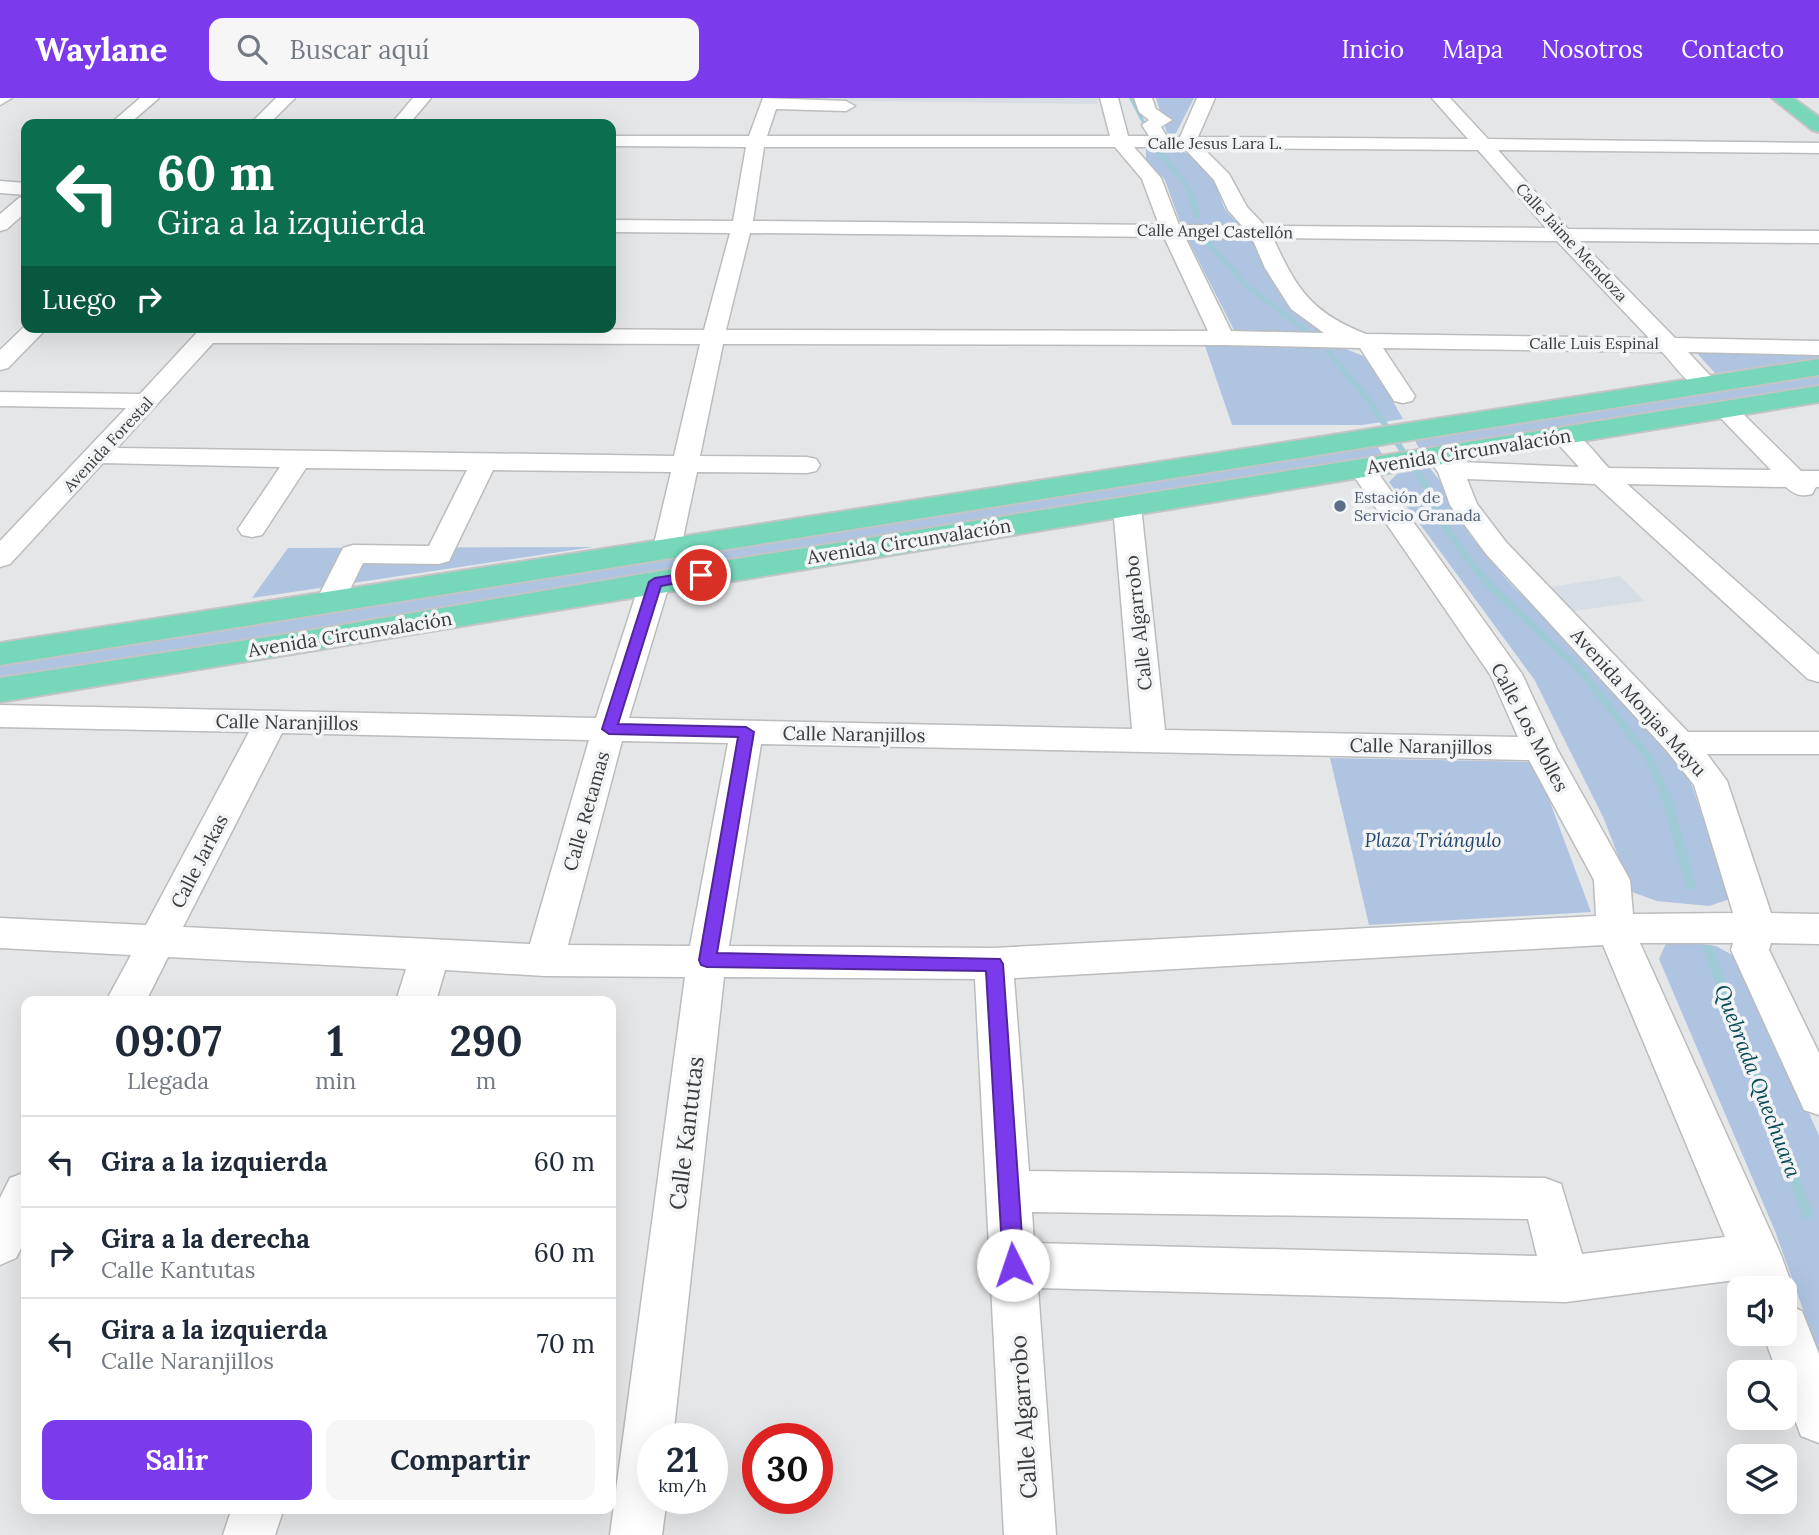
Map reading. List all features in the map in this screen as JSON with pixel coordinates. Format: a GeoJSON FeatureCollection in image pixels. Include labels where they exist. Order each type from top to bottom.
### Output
{"type":"FeatureCollection","features":[{"type":"Feature","properties":{"kind":"main road"},"geometry":{"type":"LineString","coordinates":[[1781,98],[1819,126]]}},
{"type":"Feature","properties":{"kind":"main road","name":"Avenida Circunvalación"},"geometry":{"type":"LineString","coordinates":[[0,654],[1819,367]]}},
{"type":"Feature","properties":{"kind":"main road","name":"Avenida Circunvalación"},"geometry":{"type":"LineString","coordinates":[[0,690],[1375,466],[1438,461],[1563,435],[1819,394]]}},
{"type":"Feature","properties":{"kind":"street"},"geometry":{"type":"LineString","coordinates":[[125,119],[150,98]]}},
{"type":"Feature","properties":{"kind":"street"},"geometry":{"type":"LineString","coordinates":[[265,119],[286,98]]}},
{"type":"Feature","properties":{"kind":"street"},"geometry":{"type":"LineString","coordinates":[[404,119],[422,98]]}},
{"type":"Feature","properties":{"kind":"street"},"geometry":{"type":"LineString","coordinates":[[1109,98],[1120,142],[1151,178],[1171,230],[1223,338]]}},
{"type":"Feature","properties":{"kind":"street"},"geometry":{"type":"LineString","coordinates":[[1143,98],[1148,112],[1163,120],[1151,125],[1161,142]]}},
{"type":"Feature","properties":{"kind":"street"},"geometry":{"type":"LineString","coordinates":[[1206,98],[1192,122],[1188,142],[1222,178],[1238,210],[1261,232],[1276,268],[1298,304],[1333,329],[1368,343],[1403,396]]}},
{"type":"Feature","properties":{"kind":"street","name":"Calle Jaime Mendoza"},"geometry":{"type":"LineString","coordinates":[[1441,98],[1564,236],[1706,384]]}},
{"type":"Feature","properties":{"kind":"street"},"geometry":{"type":"LineString","coordinates":[[667,548],[713,338],[742,226],[756,141],[771,101],[846,106]]}},
{"type":"Feature","properties":{"kind":"street","name":"Calle Jesus Lara L."},"geometry":{"type":"LineString","coordinates":[[616,141],[1188,142],[1819,148]]}},
{"type":"Feature","properties":{"kind":"street"},"geometry":{"type":"LineString","coordinates":[[0,187],[21,189]]}},
{"type":"Feature","properties":{"kind":"street"},"geometry":{"type":"LineString","coordinates":[[0,225],[21,206]]}},
{"type":"Feature","properties":{"kind":"street","name":"Calle Angel Castellón"},"geometry":{"type":"LineString","coordinates":[[616,226],[1819,237]]}},
{"type":"Feature","properties":{"kind":"street"},"geometry":{"type":"LineString","coordinates":[[0,363],[31,333]]}},
{"type":"Feature","properties":{"kind":"street","name":"Avenida Forestal"},"geometry":{"type":"LineString","coordinates":[[0,558],[209,333]]}},
{"type":"Feature","properties":{"kind":"street","name":"Calle Luis Espinal"},"geometry":{"type":"LineString","coordinates":[[294,333],[713,338],[1223,338],[1368,343],[1668,343],[1819,348]]}},
{"type":"Feature","properties":{"kind":"street"},"geometry":{"type":"LineString","coordinates":[[0,400],[148,401]]}},
{"type":"Feature","properties":{"kind":"street"},"geometry":{"type":"LineString","coordinates":[[1724,409],[1792,478],[1819,501]]}},
{"type":"Feature","properties":{"kind":"street"},"geometry":{"type":"LineString","coordinates":[[1563,435],[1602,476],[1819,672]]}},
{"type":"Feature","properties":{"kind":"street"},"geometry":{"type":"LineString","coordinates":[[98,455],[298,460],[807,465]]}},
{"type":"Feature","properties":{"kind":"street"},"geometry":{"type":"LineString","coordinates":[[252,529],[298,460]]}},
{"type":"Feature","properties":{"kind":"street"},"geometry":{"type":"LineString","coordinates":[[1438,461],[1602,476],[1819,479]]}},
{"type":"Feature","properties":{"kind":"street","name":"Avenida Monjas Mayu"},"geometry":{"type":"LineString","coordinates":[[1438,461],[1464,505],[1496,548],[1679,743],[1710,781],[1757,929],[1750,950],[1819,1097]]}},
{"type":"Feature","properties":{"kind":"street"},"geometry":{"type":"LineString","coordinates":[[330,603],[354,554],[439,555],[484,462]]}},
{"type":"Feature","properties":{"kind":"street","name":"Calle Los Molles"},"geometry":{"type":"LineString","coordinates":[[1375,466],[1506,674],[1540,749],[1612,880],[1616,932],[1764,1271]]}},
{"type":"Feature","properties":{"kind":"street","name":"Calle Algarrobo"},"geometry":{"type":"LineString","coordinates":[[1126,506],[1150,741]]}},
{"type":"Feature","properties":{"kind":"street","name":"Calle Retamas"},"geometry":{"type":"LineString","coordinates":[[545,960],[609,729],[655,582]]}},
{"type":"Feature","properties":{"kind":"street","name":"Calle Naranjillos"},"geometry":{"type":"LineString","coordinates":[[0,716],[1540,749]]}},
{"type":"Feature","properties":{"kind":"street","name":"Calle Jarkas"},"geometry":{"type":"LineString","coordinates":[[129,996],[271,722]]}},
{"type":"Feature","properties":{"kind":"street","name":"Calle Kantutas"},"geometry":{"type":"LineString","coordinates":[[636,1535],[707,960],[746,732]]}},
{"type":"Feature","properties":{"kind":"street"},"geometry":{"type":"LineString","coordinates":[[1679,743],[1819,743]]}},
{"type":"Feature","properties":{"kind":"street"},"geometry":{"type":"LineString","coordinates":[[0,933],[545,960],[994,964],[1616,932],[1664,927],[1819,929]]}},
{"type":"Feature","properties":{"kind":"street"},"geometry":{"type":"LineString","coordinates":[[418,996],[430,955]]}},
{"type":"Feature","properties":{"kind":"street","name":"Calle Algarrobo"},"geometry":{"type":"LineString","coordinates":[[994,964],[1030,1535]]}},
{"type":"Feature","properties":{"kind":"street"},"geometry":{"type":"LineString","coordinates":[[1009,1191],[1545,1199],[1566,1279]]}},
{"type":"Feature","properties":{"kind":"street"},"geometry":{"type":"LineString","coordinates":[[0,1243],[21,1203]]}},
{"type":"Feature","properties":{"kind":"street"},"geometry":{"type":"LineString","coordinates":[[1013,1265],[1566,1279],[1764,1271]]}},
{"type":"Feature","properties":{"kind":"street"},"geometry":{"type":"LineString","coordinates":[[1792,1346],[1819,1418]]}},
{"type":"Feature","properties":{"kind":"street"},"geometry":{"type":"LineString","coordinates":[[249,1535],[256,1514]]}},
{"type":"Feature","properties":{"kind":"shaded area"},"geometry":{"type":"Polygon","coordinates":[[[1097,98],[1098,104],[789,100],[1097,98]]]}},
{"type":"Feature","properties":{"kind":"shaded area"},"geometry":{"type":"Polygon","coordinates":[[[1620,576],[1644,601],[1574,611],[1551,587],[1620,576]]]}},
{"type":"Feature","properties":{"kind":"green space"},"geometry":{"type":"Polygon","coordinates":[[[1156,98],[1194,98],[1174,137],[1167,133],[1156,98]]]}},
{"type":"Feature","properties":{"kind":"green space"},"geometry":{"type":"Polygon","coordinates":[[[1146,146],[1187,153],[1203,164],[1215,181],[1225,209],[1244,227],[1181,225],[1165,180],[1146,159],[1146,146]]]}},
{"type":"Feature","properties":{"kind":"green space"},"geometry":{"type":"Polygon","coordinates":[[[1186,236],[1251,238],[1266,268],[1333,334],[1235,332],[1186,236]]]}},
{"type":"Feature","properties":{"kind":"green space"},"geometry":{"type":"Polygon","coordinates":[[[1204,343],[1341,347],[1368,358],[1403,419],[1362,425],[1232,425],[1204,343]]]}},
{"type":"Feature","properties":{"kind":"green space"},"geometry":{"type":"Polygon","coordinates":[[[1695,351],[1819,353],[1819,359],[1715,373],[1695,351]]]}},
{"type":"Feature","properties":{"kind":"green space"},"geometry":{"type":"Polygon","coordinates":[[[1819,373],[1819,388],[1421,452],[1413,437],[1819,373]]]}},
{"type":"Feature","properties":{"kind":"green space"},"geometry":{"type":"Polygon","coordinates":[[[1375,443],[1384,457],[299,634],[0,680],[0,662],[1375,443]]]}},
{"type":"Feature","properties":{"kind":"green space"},"geometry":{"type":"Polygon","coordinates":[[[1430,468],[1469,534],[1508,581],[1621,697],[1681,764],[1692,786],[1730,899],[1709,906],[1657,901],[1632,892],[1604,819],[1534,679],[1389,482],[1397,474],[1430,468]]]}},
{"type":"Feature","properties":{"kind":"green space"},"geometry":{"type":"Polygon","coordinates":[[[593,547],[252,598],[288,548],[593,547]]]}},
{"type":"Feature","properties":{"kind":"green space","name":"Plaza Triángulo"},"geometry":{"type":"Polygon","coordinates":[[[1330,758],[1535,762],[1591,912],[1369,925],[1330,758]]]}},
{"type":"Feature","properties":{"kind":"green space"},"geometry":{"type":"Polygon","coordinates":[[[1668,939],[1716,946],[1734,956],[1761,1005],[1819,1136],[1819,1354],[1797,1292],[1797,1276],[1791,1276],[1775,1231],[1659,959],[1668,939]]]}},
{"type":"Feature","properties":{"kind":"waterway","name":"Quebrada Quechuara"},"geometry":{"type":"LineString","coordinates":[[1131,98],[1150,135]]}},
{"type":"Feature","properties":{"kind":"waterway","name":"Quebrada Quechuara"},"geometry":{"type":"LineString","coordinates":[[1158,150],[1188,187],[1198,218]]}},
{"type":"Feature","properties":{"kind":"waterway","name":"Quebrada Quechuara"},"geometry":{"type":"LineString","coordinates":[[1205,239],[1247,286],[1311,334]]}},
{"type":"Feature","properties":{"kind":"waterway","name":"Quebrada Quechuara"},"geometry":{"type":"LineString","coordinates":[[1327,350],[1369,400],[1426,486],[1448,531],[1475,568],[1492,588],[1581,671],[1649,758],[1666,796],[1691,886]]}},
{"type":"Feature","properties":{"kind":"waterway","name":"Quebrada Quechuara"},"geometry":{"type":"LineString","coordinates":[[1708,949],[1807,1213]]}},
{"type":"Feature","properties":{"kind":"place","name":"Estación de Servicio Granada"},"geometry":{"type":"Point","coordinates":[1340,506]}},
{"type":"Feature","properties":{"kind":"route"},"geometry":{"type":"LineString","coordinates":[[701,575],[655,582],[609,729],[746,732],[707,960],[994,964],[1013,1265]]}}]}
